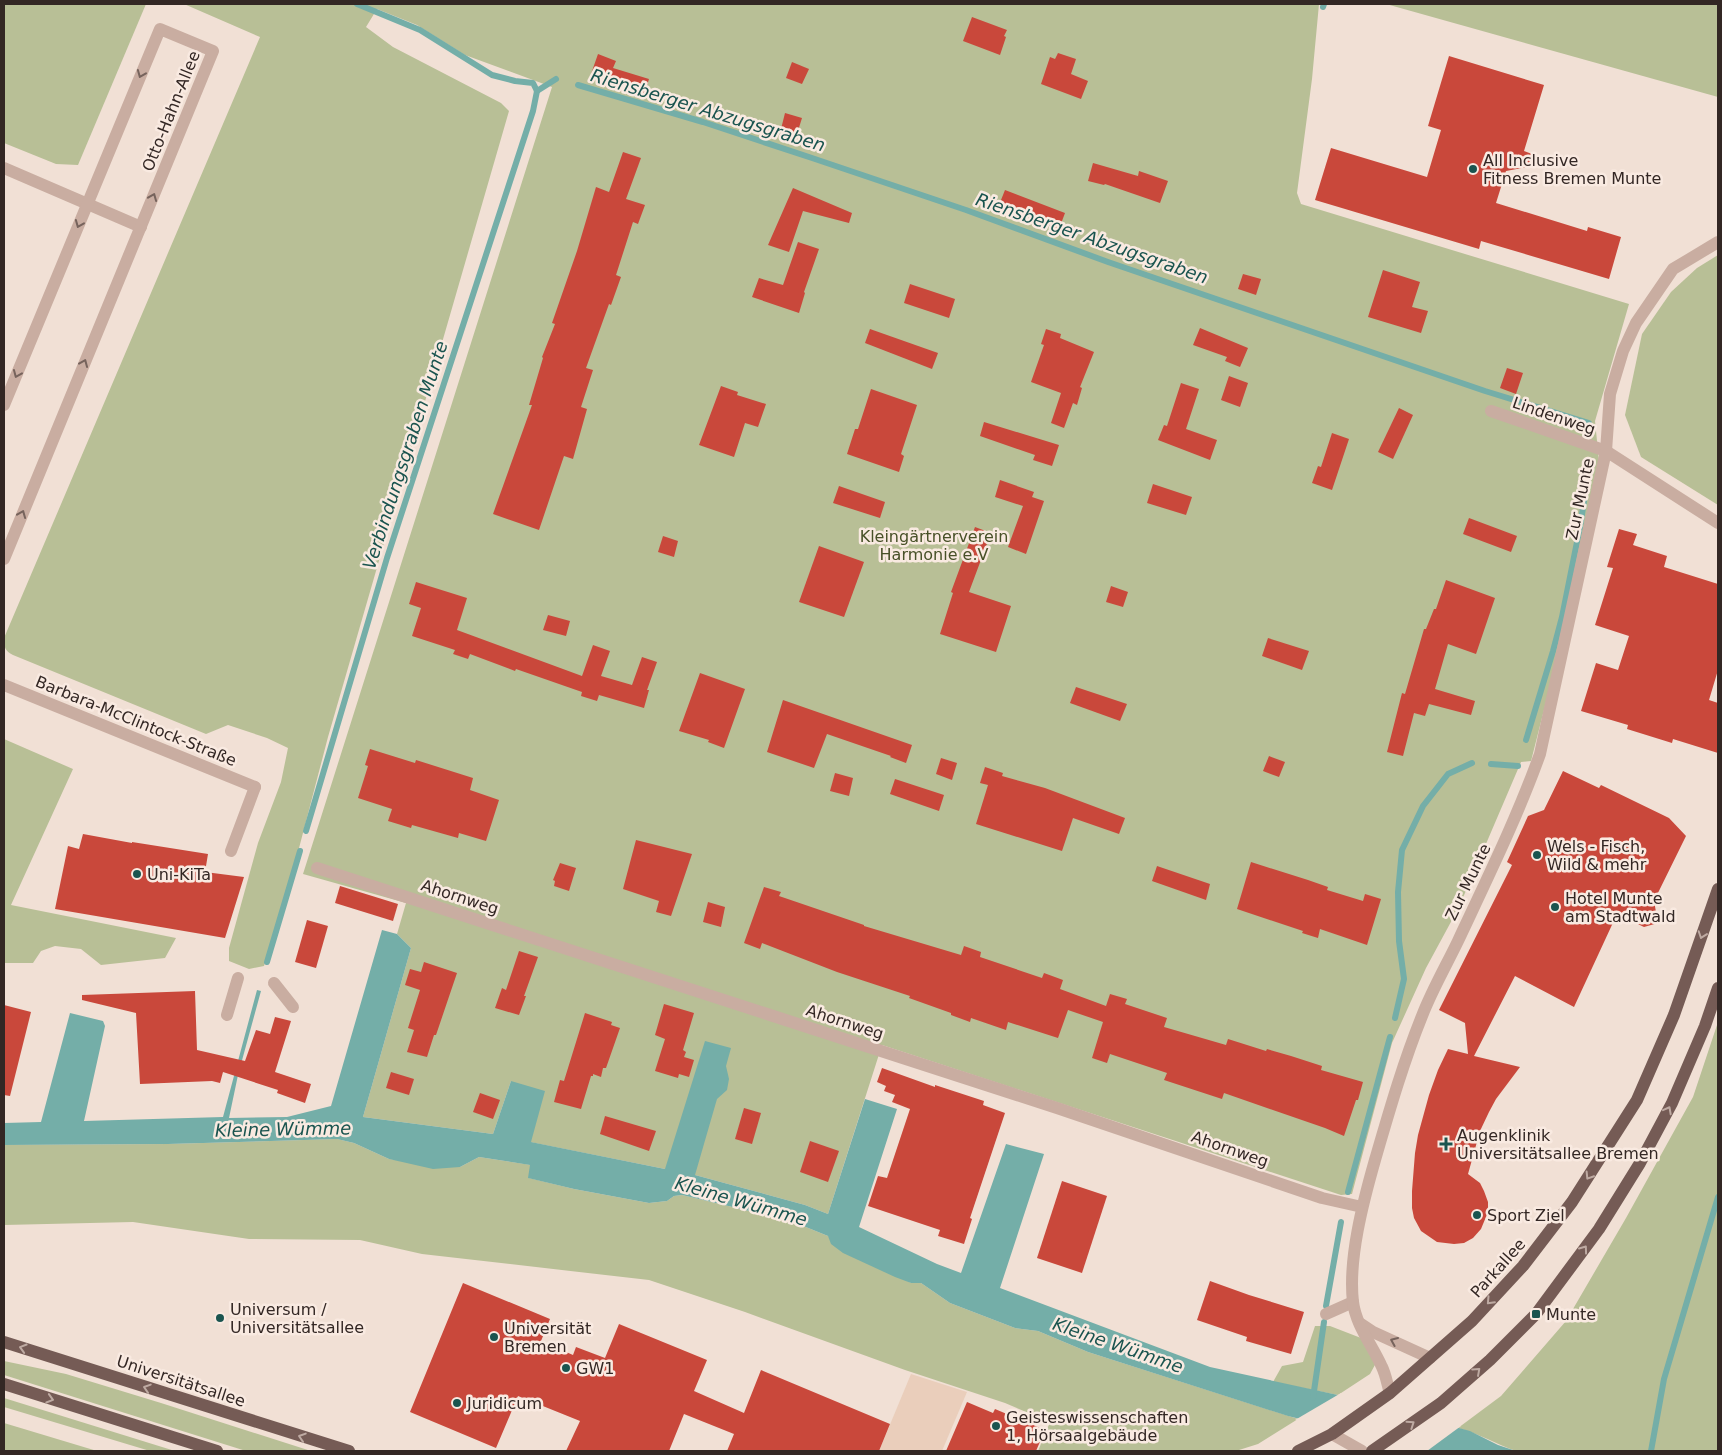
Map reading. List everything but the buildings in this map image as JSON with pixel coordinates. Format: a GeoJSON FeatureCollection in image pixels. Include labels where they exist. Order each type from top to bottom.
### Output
{"type":"FeatureCollection","features":[{"type":"Feature","properties":{"kind":"main road","name":"Parkallee"},"geometry":{"type":"LineString","coordinates":[[1332,1434],[1390,1393],[1472,1321],[1524,1266],[1572,1202],[1637,1100],[1674,1015],[1718,889]]}},
{"type":"Feature","properties":{"kind":"main road"},"geometry":{"type":"LineString","coordinates":[[1377,1448],[1441,1403],[1490,1360],[1536,1314],[1599,1228],[1640,1163],[1672,1103],[1705,1026],[1718,988]]}},
{"type":"Feature","properties":{"kind":"main road","name":"Universitätsallee"},"geometry":{"type":"LineString","coordinates":[[4,1342],[349,1451]]}},
{"type":"Feature","properties":{"kind":"main road"},"geometry":{"type":"LineString","coordinates":[[4,1384],[217,1451]]}},
{"type":"Feature","properties":{"kind":"main road"},"geometry":{"type":"LineString","coordinates":[[1298,1451],[1332,1434]]}},
{"type":"Feature","properties":{"kind":"street","name":"Otto-Hahn-Allee"},"geometry":{"type":"LineString","coordinates":[[4,406],[160,29],[213,51],[4,559]]}},
{"type":"Feature","properties":{"kind":"street"},"geometry":{"type":"LineString","coordinates":[[4,168],[141,227]]}},
{"type":"Feature","properties":{"kind":"street","name":"Zur Munte"},"geometry":{"type":"LineString","coordinates":[[1390,1393],[1383,1369],[1359,1323],[1353,1302],[1356,1245],[1362,1207],[1394,1096],[1422,1016],[1503,846],[1524,798],[1540,754],[1606,451],[1610,394],[1623,351],[1636,323],[1673,269],[1718,242]]}},
{"type":"Feature","properties":{"kind":"street","name":"Lindenweg"},"geometry":{"type":"LineString","coordinates":[[1491,411],[1606,451]]}},
{"type":"Feature","properties":{"kind":"street","name":"Zur Munte"},"geometry":{"type":"LineString","coordinates":[[1606,451],[1718,523]]}},
{"type":"Feature","properties":{"kind":"street","name":"Barbara-McClintock-Straße"},"geometry":{"type":"LineString","coordinates":[[4,685],[255,787],[231,851]]}},
{"type":"Feature","properties":{"kind":"street","name":"Ahornweg"},"geometry":{"type":"LineString","coordinates":[[317,868],[1057,1108],[1322,1198],[1362,1207]]}},
{"type":"Feature","properties":{"kind":"street"},"geometry":{"type":"LineString","coordinates":[[227,1015],[238,978]]}},
{"type":"Feature","properties":{"kind":"street"},"geometry":{"type":"LineString","coordinates":[[274,983],[294,1007]]}},
{"type":"Feature","properties":{"kind":"street"},"geometry":{"type":"LineString","coordinates":[[1326,1314],[1353,1302]]}},
{"type":"Feature","properties":{"kind":"street"},"geometry":{"type":"LineString","coordinates":[[1359,1323],[1373,1332],[1430,1358]]}},
{"type":"Feature","properties":{"kind":"street"},"geometry":{"type":"LineString","coordinates":[[1332,1434],[1362,1451]]}},
{"type":"Feature","properties":{"kind":"green space"},"geometry":{"type":"Polygon","coordinates":[[[4,4],[146,4],[78,165],[56,164],[4,143],[4,4]]]}},
{"type":"Feature","properties":{"kind":"green space","name":"Kleingärtnerverein Harmonie e.V"},"geometry":{"type":"Polygon","coordinates":[[[184,4],[1319,4],[1312,79],[1297,193],[1301,204],[1629,304],[1595,421],[1599,461],[1560,647],[1531,761],[1521,762],[1459,907],[1426,968],[1392,1043],[1352,1194],[1341,1195],[882,1045],[828,1214],[805,1205],[695,1175],[530,1142],[511,1081],[493,1134],[363,1117],[411,948],[397,934],[406,903],[303,874],[552,87],[465,55],[417,25],[377,9],[366,27],[393,47],[501,103],[509,111],[328,737],[298,852],[264,966],[249,969],[229,961],[229,948],[258,843],[281,782],[288,748],[267,738],[228,725],[206,734],[13,655],[8,652],[4,641],[260,37],[184,4]]]}},
{"type":"Feature","properties":{"kind":"green space"},"geometry":{"type":"Polygon","coordinates":[[[1386,4],[1718,4],[1718,97],[1386,4]]]}},
{"type":"Feature","properties":{"kind":"green space"},"geometry":{"type":"Polygon","coordinates":[[[1718,255],[1718,505],[1641,457],[1625,415],[1642,334],[1671,292],[1697,268],[1718,255]]]}},
{"type":"Feature","properties":{"kind":"green space"},"geometry":{"type":"Polygon","coordinates":[[[4,739],[73,769],[11,905],[176,938],[165,958],[101,965],[81,949],[55,946],[41,951],[33,963],[4,963],[4,739]]]}},
{"type":"Feature","properties":{"kind":"green space"},"geometry":{"type":"Polygon","coordinates":[[[1718,1022],[1718,1451],[1516,1451],[1458,1428],[1501,1396],[1566,1321],[1693,1097],[1718,1022]]]}},
{"type":"Feature","properties":{"kind":"green space"},"geometry":{"type":"Polygon","coordinates":[[[337,1139],[354,1143],[389,1159],[460,1167],[479,1157],[531,1165],[529,1178],[574,1189],[649,1203],[667,1201],[674,1196],[682,1195],[791,1221],[828,1236],[911,1283],[921,1283],[950,1303],[1015,1328],[1038,1331],[1088,1352],[1298,1419],[1258,1444],[1239,1450],[1038,1451],[1050,1422],[1005,1403],[649,1280],[422,1254],[360,1240],[249,1239],[133,1222],[4,1225],[4,1145],[168,1144],[337,1139]]]}},
{"type":"Feature","properties":{"kind":"green space"},"geometry":{"type":"Polygon","coordinates":[[[1315,1326],[1330,1326],[1361,1338],[1376,1363],[1370,1374],[1338,1395],[1273,1382],[1282,1366],[1303,1362],[1315,1326]]]}},
{"type":"Feature","properties":{"kind":"green space"},"geometry":{"type":"Polygon","coordinates":[[[4,1361],[66,1374],[311,1451],[246,1451],[4,1375],[4,1361]]]}},
{"type":"Feature","properties":{"kind":"green space"},"geometry":{"type":"Polygon","coordinates":[[[4,1398],[175,1451],[150,1451],[4,1407],[4,1398]]]}},
{"type":"Feature","properties":{"kind":"green space"},"geometry":{"type":"Polygon","coordinates":[[[4,1423],[97,1451],[4,1451],[4,1423]]]}},
{"type":"Feature","properties":{"kind":"shaded area"},"geometry":{"type":"Polygon","coordinates":[[[911,1374],[967,1392],[942,1451],[879,1451],[911,1374]]]}},
{"type":"Feature","properties":{"kind":"water","name":"Kleine Wümme"},"geometry":{"type":"Polygon","coordinates":[[[382,930],[397,934],[411,948],[363,1117],[493,1134],[511,1081],[545,1091],[531,1142],[665,1169],[705,1041],[731,1048],[726,1066],[729,1079],[727,1090],[717,1099],[695,1175],[805,1205],[828,1214],[865,1099],[897,1109],[859,1227],[937,1264],[961,1273],[1006,1144],[1044,1154],[1000,1288],[1210,1367],[1338,1395],[1470,1431],[1498,1445],[1516,1451],[1427,1451],[1288,1416],[1088,1352],[1038,1331],[1015,1328],[950,1303],[921,1283],[911,1283],[895,1277],[843,1253],[831,1244],[828,1236],[791,1221],[682,1195],[674,1196],[667,1201],[649,1203],[574,1189],[528,1178],[530,1165],[479,1157],[460,1167],[433,1169],[389,1159],[354,1143],[337,1139],[168,1144],[4,1145],[4,1123],[41,1122],[70,1013],[103,1021],[105,1026],[84,1121],[223,1117],[257,990],[261,991],[238,1075],[229,1118],[287,1117],[331,1106],[382,930]]]}},
{"type":"Feature","properties":{"kind":"pier"},"geometry":{"type":"Polygon","coordinates":[[[1341,1393],[1461,1426],[1427,1451],[1417,1451],[1295,1420],[1341,1393]]]}},
{"type":"Feature","properties":{"kind":"waterway","name":"Riensberger Abzugsgraben"},"geometry":{"type":"LineString","coordinates":[[357,4],[420,30],[492,75],[533,83],[537,91]]}},
{"type":"Feature","properties":{"kind":"waterway","name":"Riensberger Abzugsgraben"},"geometry":{"type":"LineString","coordinates":[[537,91],[556,79]]}},
{"type":"Feature","properties":{"kind":"waterway","name":"Riensberger Abzugsgraben"},"geometry":{"type":"LineString","coordinates":[[578,85],[703,122],[966,210],[1108,262],[1485,391],[1589,423],[1589,430]]}},
{"type":"Feature","properties":{"kind":"waterway","name":"Verbindungsgraben Munte"},"geometry":{"type":"LineString","coordinates":[[306,831],[387,558],[533,111],[537,91]]}},
{"type":"Feature","properties":{"kind":"waterway","name":"Riensberger Abzugsgraben"},"geometry":{"type":"LineString","coordinates":[[1526,740],[1562,617],[1580,527],[1590,463]]}},
{"type":"Feature","properties":{"kind":"waterway","name":"Riensberger Abzugsgraben"},"geometry":{"type":"LineString","coordinates":[[1395,1018],[1404,979],[1399,941],[1398,892],[1402,850],[1423,806],[1448,774],[1472,763]]}},
{"type":"Feature","properties":{"kind":"waterway","name":"Riensberger Abzugsgraben"},"geometry":{"type":"LineString","coordinates":[[1491,764],[1518,766]]}},
{"type":"Feature","properties":{"kind":"waterway","name":"Verbindungsgraben Munte"},"geometry":{"type":"LineString","coordinates":[[267,962],[300,851]]}},
{"type":"Feature","properties":{"kind":"waterway","name":"Riensberger Abzugsgraben"},"geometry":{"type":"LineString","coordinates":[[1348,1192],[1390,1037]]}},
{"type":"Feature","properties":{"kind":"waterway"},"geometry":{"type":"LineString","coordinates":[[1651,1451],[1664,1379],[1718,1197]]}},
{"type":"Feature","properties":{"kind":"waterway","name":"Riensberger Abzugsgraben"},"geometry":{"type":"LineString","coordinates":[[1326,1306],[1341,1222]]}},
{"type":"Feature","properties":{"kind":"waterway","name":"Riensberger Abzugsgraben"},"geometry":{"type":"LineString","coordinates":[[1313,1398],[1324,1322]]}},
{"type":"Feature","properties":{"kind":"place","name":"All Inclusive Fitness Bremen Munte"},"geometry":{"type":"Point","coordinates":[1473,169]}},
{"type":"Feature","properties":{"kind":"place","name":"Wels - Fisch, Wild & mehr"},"geometry":{"type":"Point","coordinates":[1537,855]}},
{"type":"Feature","properties":{"kind":"place","name":"Uni-KiTa"},"geometry":{"type":"Point","coordinates":[137,874]}},
{"type":"Feature","properties":{"kind":"place","name":"Hotel Munte am Stadtwald"},"geometry":{"type":"Point","coordinates":[1555,907]}},
{"type":"Feature","properties":{"kind":"place","name":"Augenklinik Universitätsallee Bremen"},"geometry":{"type":"Point","coordinates":[1446,1144]}},
{"type":"Feature","properties":{"kind":"place","name":"Sport Ziel"},"geometry":{"type":"Point","coordinates":[1477,1215]}},
{"type":"Feature","properties":{"kind":"place","name":"Munte"},"geometry":{"type":"Point","coordinates":[1536,1314]}},
{"type":"Feature","properties":{"kind":"place","name":"Universum / Universitätsallee"},"geometry":{"type":"Point","coordinates":[220,1318]}},
{"type":"Feature","properties":{"kind":"place","name":"Universität Bremen"},"geometry":{"type":"Point","coordinates":[494,1337]}},
{"type":"Feature","properties":{"kind":"place","name":"GW1"},"geometry":{"type":"Point","coordinates":[566,1368]}},
{"type":"Feature","properties":{"kind":"place","name":"Juridicum"},"geometry":{"type":"Point","coordinates":[457,1403]}},
{"type":"Feature","properties":{"kind":"place","name":"Geisteswissenschaften 1, Hörsaalgebäude"},"geometry":{"type":"Point","coordinates":[996,1426]}}]}
